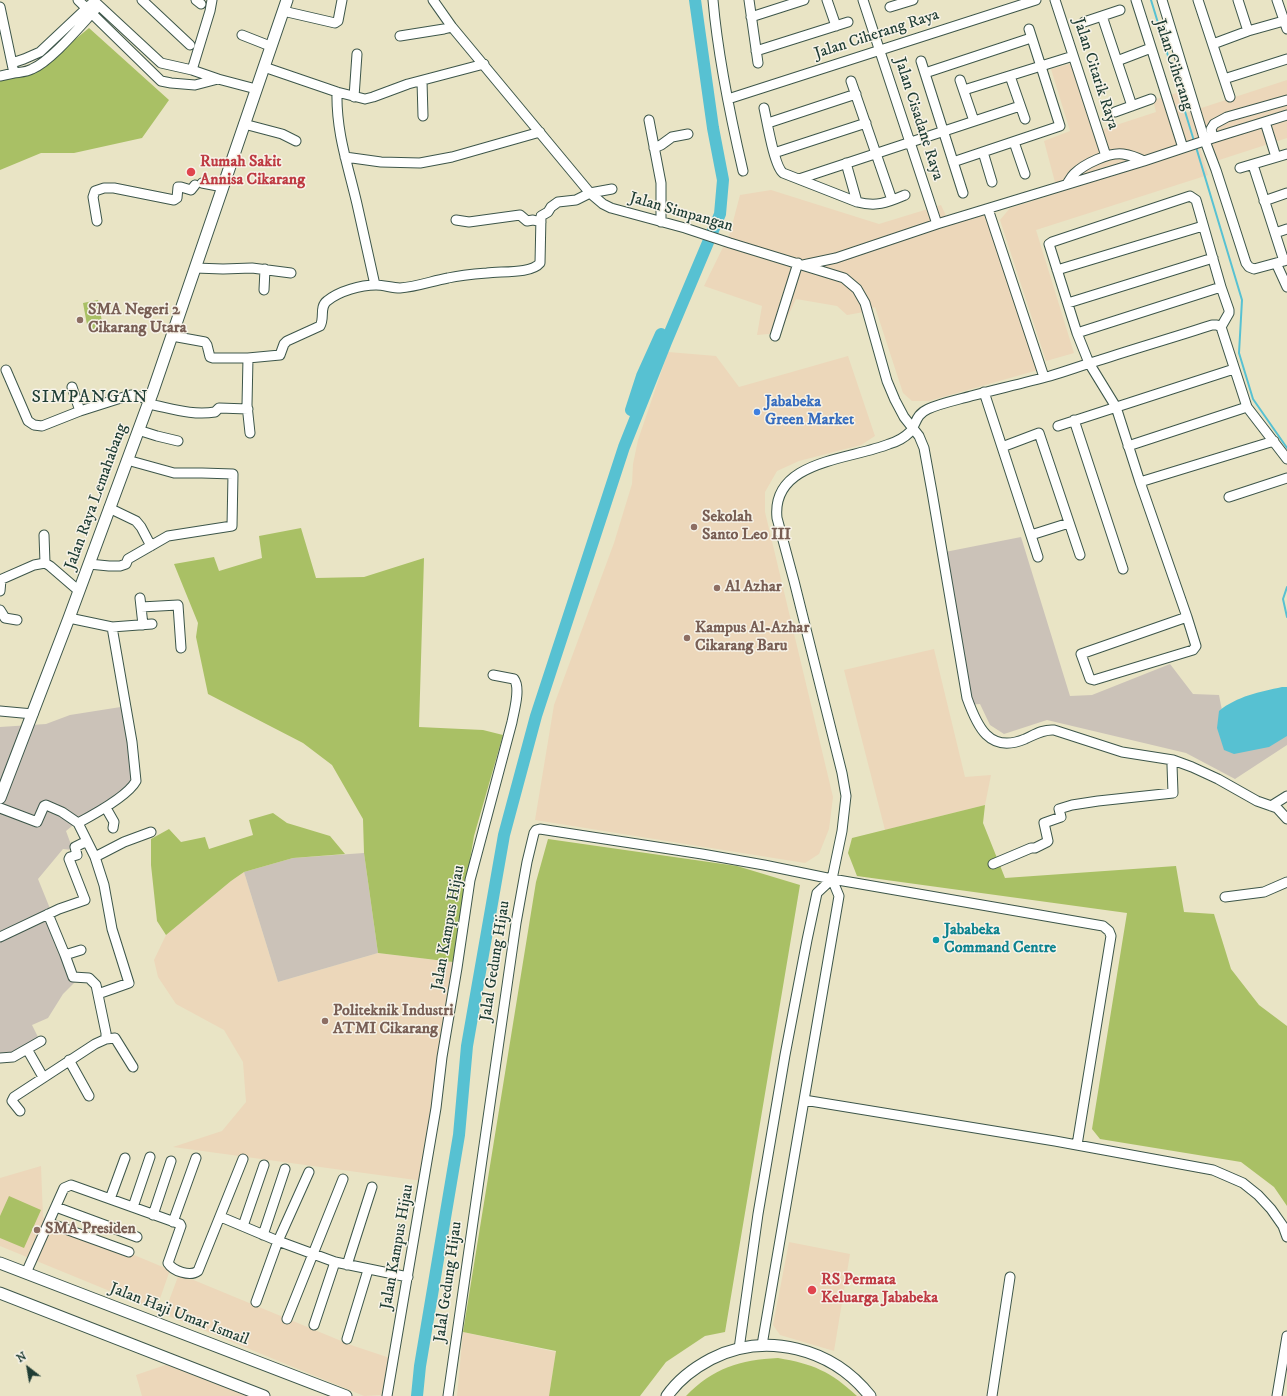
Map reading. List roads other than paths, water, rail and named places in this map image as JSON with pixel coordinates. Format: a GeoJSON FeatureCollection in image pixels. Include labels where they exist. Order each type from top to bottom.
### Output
{"type":"FeatureCollection","features":[{"type":"Feature","properties":{"kind":"main road","name":"Jalan Raya Lemahabang"},"geometry":{"type":"LineString","coordinates":[[0,798],[33,714],[149,402],[285,5]]}},
{"type":"Feature","properties":{"kind":"main road","name":"Jalan Haji Umar Ismail"},"geometry":{"type":"LineString","coordinates":[[0,1262],[346,1396]]}},
{"type":"Feature","properties":{"kind":"main road"},"geometry":{"type":"LineString","coordinates":[[0,1293],[264,1396]]}},
{"type":"Feature","properties":{"kind":"main road"},"geometry":{"type":"LineString","coordinates":[[667,1396],[684,1377],[701,1364],[720,1355],[739,1349],[762,1345],[783,1346],[802,1350],[821,1357],[843,1369],[861,1385],[870,1396]]}},
{"type":"Feature","properties":{"kind":"street"},"geometry":{"type":"LineString","coordinates":[[78,0],[162,81],[195,85],[218,79]]}},
{"type":"Feature","properties":{"kind":"street"},"geometry":{"type":"LineString","coordinates":[[142,0],[190,45]]}},
{"type":"Feature","properties":{"kind":"street"},"geometry":{"type":"LineString","coordinates":[[192,70],[212,0]]}},
{"type":"Feature","properties":{"kind":"street"},"geometry":{"type":"LineString","coordinates":[[285,5],[335,23],[338,21],[342,0]]}},
{"type":"Feature","properties":{"kind":"street","name":"Jalan Simpangan"},"geometry":{"type":"LineString","coordinates":[[433,0],[452,26],[590,193],[603,204],[611,208],[685,228],[844,278],[857,289],[865,303],[887,380],[895,400],[904,417],[919,436],[924,448],[967,698],[977,722],[986,735],[997,742],[1008,744],[1018,742],[1046,730],[1054,730],[1122,752],[1173,760],[1218,779],[1246,796],[1277,808],[1287,819]]}},
{"type":"Feature","properties":{"kind":"street"},"geometry":{"type":"LineString","coordinates":[[713,0],[715,27],[743,171]]}},
{"type":"Feature","properties":{"kind":"street"},"geometry":{"type":"LineString","coordinates":[[749,0],[758,63]]}},
{"type":"Feature","properties":{"kind":"street"},"geometry":{"type":"LineString","coordinates":[[751,17],[804,0]]}},
{"type":"Feature","properties":{"kind":"street"},"geometry":{"type":"LineString","coordinates":[[827,0],[836,26]]}},
{"type":"Feature","properties":{"kind":"street","name":"Jalan Cisadane Raya"},"geometry":{"type":"LineString","coordinates":[[863,0],[937,224]]}},
{"type":"Feature","properties":{"kind":"street"},"geometry":{"type":"LineString","coordinates":[[890,7],[902,2],[913,0]]}},
{"type":"Feature","properties":{"kind":"street","name":"Jalan Ciherang Raya"},"geometry":{"type":"LineString","coordinates":[[728,99],[1036,0]]}},
{"type":"Feature","properties":{"kind":"street","name":"Jalan Citarik Raya"},"geometry":{"type":"LineString","coordinates":[[1055,0],[1106,156]]}},
{"type":"Feature","properties":{"kind":"street","name":"Jalan Ciherang"},"geometry":{"type":"LineString","coordinates":[[1136,0],[1152,48],[1195,142]]}},
{"type":"Feature","properties":{"kind":"street"},"geometry":{"type":"LineString","coordinates":[[1162,0],[1195,142],[1216,170],[1246,263],[1249,267],[1254,269],[1282,261]]}},
{"type":"Feature","properties":{"kind":"street"},"geometry":{"type":"LineString","coordinates":[[1198,0],[1230,96]]}},
{"type":"Feature","properties":{"kind":"street"},"geometry":{"type":"LineString","coordinates":[[1238,0],[1248,31]]}},
{"type":"Feature","properties":{"kind":"street"},"geometry":{"type":"LineString","coordinates":[[1213,44],[1248,31],[1286,23],[1277,0]]}},
{"type":"Feature","properties":{"kind":"street"},"geometry":{"type":"LineString","coordinates":[[0,76],[29,71],[44,63],[96,1],[161,63],[192,70],[218,79],[256,89]]}},
{"type":"Feature","properties":{"kind":"street"},"geometry":{"type":"LineString","coordinates":[[0,7],[14,73]]}},
{"type":"Feature","properties":{"kind":"street"},"geometry":{"type":"LineString","coordinates":[[1084,22],[1120,10]]}},
{"type":"Feature","properties":{"kind":"street"},"geometry":{"type":"LineString","coordinates":[[12,63],[40,52],[89,11]]}},
{"type":"Feature","properties":{"kind":"street"},"geometry":{"type":"LineString","coordinates":[[1102,16],[1132,106]]}},
{"type":"Feature","properties":{"kind":"street"},"geometry":{"type":"LineString","coordinates":[[756,51],[848,22]]}},
{"type":"Feature","properties":{"kind":"street"},"geometry":{"type":"LineString","coordinates":[[400,36],[444,29],[452,26]]}},
{"type":"Feature","properties":{"kind":"street"},"geometry":{"type":"LineString","coordinates":[[925,73],[1030,33],[1060,126],[953,162]]}},
{"type":"Feature","properties":{"kind":"street"},"geometry":{"type":"LineString","coordinates":[[242,35],[270,46]]}},
{"type":"Feature","properties":{"kind":"street"},"geometry":{"type":"LineString","coordinates":[[1117,61],[1152,48]]}},
{"type":"Feature","properties":{"kind":"street"},"geometry":{"type":"LineString","coordinates":[[354,97],[357,54]]}},
{"type":"Feature","properties":{"kind":"street"},"geometry":{"type":"LineString","coordinates":[[964,90],[1070,57]]}},
{"type":"Feature","properties":{"kind":"street"},"geometry":{"type":"LineString","coordinates":[[1224,79],[1287,59]]}},
{"type":"Feature","properties":{"kind":"street"},"geometry":{"type":"LineString","coordinates":[[921,61],[963,193]]}},
{"type":"Feature","properties":{"kind":"street"},"geometry":{"type":"LineString","coordinates":[[264,67],[354,97],[371,98],[408,84],[484,64]]}},
{"type":"Feature","properties":{"kind":"street"},"geometry":{"type":"LineString","coordinates":[[1010,76],[1025,119]]}},
{"type":"Feature","properties":{"kind":"street"},"geometry":{"type":"LineString","coordinates":[[960,80],[974,121]]}},
{"type":"Feature","properties":{"kind":"street"},"geometry":{"type":"LineString","coordinates":[[422,81],[423,116]]}},
{"type":"Feature","properties":{"kind":"street"},"geometry":{"type":"LineString","coordinates":[[852,81],[892,200]]}},
{"type":"Feature","properties":{"kind":"street"},"geometry":{"type":"LineString","coordinates":[[337,92],[337,118],[341,144],[375,285]]}},
{"type":"Feature","properties":{"kind":"street"},"geometry":{"type":"LineString","coordinates":[[768,123],[856,94]]}},
{"type":"Feature","properties":{"kind":"street"},"geometry":{"type":"LineString","coordinates":[[1114,112],[1151,99]]}},
{"type":"Feature","properties":{"kind":"street"},"geometry":{"type":"LineString","coordinates":[[1195,142],[1211,129],[1214,124],[1227,117],[1287,100]]}},
{"type":"Feature","properties":{"kind":"street"},"geometry":{"type":"LineString","coordinates":[[799,179],[846,162],[1020,106]]}},
{"type":"Feature","properties":{"kind":"street"},"geometry":{"type":"LineString","coordinates":[[764,108],[774,153],[780,170],[783,173],[857,202],[875,205],[905,195]]}},
{"type":"Feature","properties":{"kind":"street"},"geometry":{"type":"LineString","coordinates":[[776,336],[801,264],[836,258],[937,224],[1144,161],[1195,142],[1287,115]]}},
{"type":"Feature","properties":{"kind":"street"},"geometry":{"type":"LineString","coordinates":[[649,120],[661,183],[661,222]]}},
{"type":"Feature","properties":{"kind":"street"},"geometry":{"type":"LineString","coordinates":[[1265,122],[1276,157]]}},
{"type":"Feature","properties":{"kind":"street"},"geometry":{"type":"LineString","coordinates":[[774,153],[866,123]]}},
{"type":"Feature","properties":{"kind":"street"},"geometry":{"type":"LineString","coordinates":[[244,124],[282,134],[296,140]]}},
{"type":"Feature","properties":{"kind":"street"},"geometry":{"type":"LineString","coordinates":[[345,157],[382,162],[420,163],[452,157],[540,132]]}},
{"type":"Feature","properties":{"kind":"street"},"geometry":{"type":"LineString","coordinates":[[654,148],[672,137],[688,134]]}},
{"type":"Feature","properties":{"kind":"street"},"geometry":{"type":"LineString","coordinates":[[1014,142],[1025,174]]}},
{"type":"Feature","properties":{"kind":"street"},"geometry":{"type":"LineString","coordinates":[[983,152],[992,182]]}},
{"type":"Feature","properties":{"kind":"street"},"geometry":{"type":"LineString","coordinates":[[1067,184],[1074,174],[1091,162],[1106,156],[1124,154],[1144,161]]}},
{"type":"Feature","properties":{"kind":"street"},"geometry":{"type":"LineString","coordinates":[[1240,168],[1287,154]]}},
{"type":"Feature","properties":{"kind":"street"},"geometry":{"type":"LineString","coordinates":[[846,162],[857,202]]}},
{"type":"Feature","properties":{"kind":"street"},"geometry":{"type":"LineString","coordinates":[[1253,165],[1275,234],[1287,287]]}},
{"type":"Feature","properties":{"kind":"street"},"geometry":{"type":"LineString","coordinates":[[97,221],[93,197],[95,191],[100,189],[114,188],[174,200],[177,198],[178,188],[181,187],[190,190],[198,184],[223,187]]}},
{"type":"Feature","properties":{"kind":"street"},"geometry":{"type":"LineString","coordinates":[[172,336],[205,342],[210,357],[213,358],[248,358],[280,355],[284,344],[287,341],[320,326],[322,322],[323,306],[326,302],[346,290],[375,285],[399,288],[449,277],[524,270],[537,267],[540,263],[542,216],[558,202],[576,200],[590,193],[612,189]]}},
{"type":"Feature","properties":{"kind":"street"},"geometry":{"type":"LineString","coordinates":[[1264,200],[1287,193]]}},
{"type":"Feature","properties":{"kind":"street"},"geometry":{"type":"LineString","coordinates":[[1187,617],[1081,654],[1090,679],[1094,680],[1193,650],[1196,646],[1187,617],[1140,482],[1116,407],[1089,364],[1077,333],[1049,246],[1051,242],[1190,196],[1196,200],[1229,310],[1229,313],[1221,327],[1247,407],[1287,459]]}},
{"type":"Feature","properties":{"kind":"street"},"geometry":{"type":"LineString","coordinates":[[988,209],[1044,377]]}},
{"type":"Feature","properties":{"kind":"street"},"geometry":{"type":"LineString","coordinates":[[456,220],[469,222],[520,215],[527,221],[541,222]]}},
{"type":"Feature","properties":{"kind":"street"},"geometry":{"type":"LineString","coordinates":[[1057,270],[1203,226]]}},
{"type":"Feature","properties":{"kind":"street"},"geometry":{"type":"LineString","coordinates":[[1275,234],[1287,229]]}},
{"type":"Feature","properties":{"kind":"street"},"geometry":{"type":"LineString","coordinates":[[1068,303],[1213,258]]}},
{"type":"Feature","properties":{"kind":"street"},"geometry":{"type":"LineString","coordinates":[[195,268],[252,268],[291,273]]}},
{"type":"Feature","properties":{"kind":"street"},"geometry":{"type":"LineString","coordinates":[[264,290],[265,269]]}},
{"type":"Feature","properties":{"kind":"street"},"geometry":{"type":"LineString","coordinates":[[1077,333],[1221,287]]}},
{"type":"Feature","properties":{"kind":"street"},"geometry":{"type":"LineString","coordinates":[[739,1349],[758,1214],[807,940],[817,894],[832,879],[842,831],[846,796],[794,581],[777,518],[777,504],[781,491],[792,477],[803,471],[820,464],[889,444],[904,436],[913,428],[916,419],[921,413],[928,409],[984,392],[1089,364],[1212,325],[1221,327]]}},
{"type":"Feature","properties":{"kind":"street"},"geometry":{"type":"LineString","coordinates":[[248,358],[248,409],[250,433]]}},
{"type":"Feature","properties":{"kind":"street"},"geometry":{"type":"LineString","coordinates":[[1058,426],[1234,369]]}},
{"type":"Feature","properties":{"kind":"street"},"geometry":{"type":"LineString","coordinates":[[6,370],[28,421],[34,425],[42,426],[114,399],[131,396],[185,412],[215,412],[219,408],[248,409]]}},
{"type":"Feature","properties":{"kind":"street"},"geometry":{"type":"LineString","coordinates":[[72,387],[80,411]]}},
{"type":"Feature","properties":{"kind":"street"},"geometry":{"type":"LineString","coordinates":[[984,392],[1038,557]]}},
{"type":"Feature","properties":{"kind":"street"},"geometry":{"type":"LineString","coordinates":[[1128,446],[1247,407]]}},
{"type":"Feature","properties":{"kind":"street"},"geometry":{"type":"LineString","coordinates":[[1074,420],[1123,569]]}},
{"type":"Feature","properties":{"kind":"street"},"geometry":{"type":"LineString","coordinates":[[138,430],[157,436],[178,440]]}},
{"type":"Feature","properties":{"kind":"street"},"geometry":{"type":"LineString","coordinates":[[1002,447],[1039,434],[1080,555]]}},
{"type":"Feature","properties":{"kind":"street"},"geometry":{"type":"LineString","coordinates":[[1140,482],[1274,441]]}},
{"type":"Feature","properties":{"kind":"street"},"geometry":{"type":"LineString","coordinates":[[89,564],[120,566],[126,564],[128,559],[168,536],[232,526],[233,474],[174,473],[127,460]]}},
{"type":"Feature","properties":{"kind":"street"},"geometry":{"type":"LineString","coordinates":[[1229,497],[1287,478]]}},
{"type":"Feature","properties":{"kind":"street"},"geometry":{"type":"LineString","coordinates":[[109,508],[136,520],[151,546]]}},
{"type":"Feature","properties":{"kind":"street"},"geometry":{"type":"LineString","coordinates":[[1031,535],[1069,523]]}},
{"type":"Feature","properties":{"kind":"street"},"geometry":{"type":"LineString","coordinates":[[44,535],[45,563]]}},
{"type":"Feature","properties":{"kind":"street"},"geometry":{"type":"LineString","coordinates":[[0,591],[0,580],[34,565],[45,563],[79,591]]}},
{"type":"Feature","properties":{"kind":"street"},"geometry":{"type":"LineString","coordinates":[[143,625],[140,603],[178,606],[181,648]]}},
{"type":"Feature","properties":{"kind":"street"},"geometry":{"type":"LineString","coordinates":[[0,610],[5,618],[17,620]]}},
{"type":"Feature","properties":{"kind":"street"},"geometry":{"type":"LineString","coordinates":[[69,618],[112,626],[152,624]]}},
{"type":"Feature","properties":{"kind":"street"},"geometry":{"type":"LineString","coordinates":[[78,823],[106,808],[130,789],[136,781],[132,742],[112,626]]}},
{"type":"Feature","properties":{"kind":"street","name":"Jalan Kampus Hijau"},"geometry":{"type":"LineString","coordinates":[[387,1396],[435,1116],[442,1057],[470,880],[512,722],[518,685],[514,679],[493,675]]}},
{"type":"Feature","properties":{"kind":"street"},"geometry":{"type":"LineString","coordinates":[[0,711],[33,714]]}},
{"type":"Feature","properties":{"kind":"street"},"geometry":{"type":"LineString","coordinates":[[993,864],[1048,842],[1044,823],[1061,817],[1059,809],[1092,802],[1173,793],[1173,760]]}},
{"type":"Feature","properties":{"kind":"street"},"geometry":{"type":"LineString","coordinates":[[1271,806],[1287,796]]}},
{"type":"Feature","properties":{"kind":"street"},"geometry":{"type":"LineString","coordinates":[[0,808],[37,822],[44,806],[46,805],[62,812],[78,823],[95,857],[104,885],[112,929],[129,983],[98,994]]}},
{"type":"Feature","properties":{"kind":"street"},"geometry":{"type":"LineString","coordinates":[[106,808],[114,822],[113,828]]}},
{"type":"Feature","properties":{"kind":"street","name":"Jalal Gedung Hijau"},"geometry":{"type":"LineString","coordinates":[[448,1396],[514,931],[527,862],[535,831],[540,829],[694,853],[832,879]]}},
{"type":"Feature","properties":{"kind":"street"},"geometry":{"type":"LineString","coordinates":[[95,857],[124,842],[151,832]]}},
{"type":"Feature","properties":{"kind":"street"},"geometry":{"type":"LineString","coordinates":[[0,937],[48,914],[85,900],[69,859],[77,855],[75,847],[87,841]]}},
{"type":"Feature","properties":{"kind":"street"},"geometry":{"type":"LineString","coordinates":[[762,1345],[839,896],[832,879]]}},
{"type":"Feature","properties":{"kind":"street"},"geometry":{"type":"LineString","coordinates":[[832,879],[1103,926],[1107,928],[1111,936],[1077,1145]]}},
{"type":"Feature","properties":{"kind":"street"},"geometry":{"type":"LineString","coordinates":[[1225,897],[1264,892],[1287,882]]}},
{"type":"Feature","properties":{"kind":"street"},"geometry":{"type":"LineString","coordinates":[[48,914],[65,954],[73,978],[89,978],[96,985],[106,1039]]}},
{"type":"Feature","properties":{"kind":"street"},"geometry":{"type":"LineString","coordinates":[[65,954],[81,950]]}},
{"type":"Feature","properties":{"kind":"street"},"geometry":{"type":"LineString","coordinates":[[20,1111],[12,1101],[12,1098],[69,1060],[106,1039],[115,1038],[133,1067]]}},
{"type":"Feature","properties":{"kind":"street"},"geometry":{"type":"LineString","coordinates":[[0,1058],[13,1057],[41,1041]]}},
{"type":"Feature","properties":{"kind":"street"},"geometry":{"type":"LineString","coordinates":[[27,1049],[43,1077]]}},
{"type":"Feature","properties":{"kind":"street"},"geometry":{"type":"LineString","coordinates":[[69,1060],[90,1096]]}},
{"type":"Feature","properties":{"kind":"street"},"geometry":{"type":"LineString","coordinates":[[804,1100],[1077,1145],[1214,1170],[1227,1175],[1258,1194],[1283,1226],[1287,1237]]}},
{"type":"Feature","properties":{"kind":"street"},"geometry":{"type":"LineString","coordinates":[[133,1207],[150,1157]]}},
{"type":"Feature","properties":{"kind":"street"},"geometry":{"type":"LineString","coordinates":[[110,1199],[125,1158]]}},
{"type":"Feature","properties":{"kind":"street"},"geometry":{"type":"LineString","coordinates":[[173,1222],[196,1158]]}},
{"type":"Feature","properties":{"kind":"street"},"geometry":{"type":"LineString","coordinates":[[26,1272],[64,1188],[71,1185],[180,1224],[181,1226],[168,1263],[178,1270],[191,1274],[198,1271],[221,1217],[243,1159]]}},
{"type":"Feature","properties":{"kind":"street"},"geometry":{"type":"LineString","coordinates":[[153,1214],[171,1161]]}},
{"type":"Feature","properties":{"kind":"street"},"geometry":{"type":"LineString","coordinates":[[243,1226],[264,1165]]}},
{"type":"Feature","properties":{"kind":"street"},"geometry":{"type":"LineString","coordinates":[[263,1235],[285,1170]]}},
{"type":"Feature","properties":{"kind":"street"},"geometry":{"type":"LineString","coordinates":[[256,1302],[278,1241],[309,1172]]}},
{"type":"Feature","properties":{"kind":"street"},"geometry":{"type":"LineString","coordinates":[[287,1319],[343,1179]]}},
{"type":"Feature","properties":{"kind":"street"},"geometry":{"type":"LineString","coordinates":[[347,1265],[372,1187]]}},
{"type":"Feature","properties":{"kind":"street"},"geometry":{"type":"LineString","coordinates":[[56,1207],[137,1237]]}},
{"type":"Feature","properties":{"kind":"street"},"geometry":{"type":"LineString","coordinates":[[221,1217],[278,1241],[335,1262],[408,1278]]}},
{"type":"Feature","properties":{"kind":"street"},"geometry":{"type":"LineString","coordinates":[[49,1223],[129,1252]]}},
{"type":"Feature","properties":{"kind":"street"},"geometry":{"type":"LineString","coordinates":[[314,1325],[335,1262]]}},
{"type":"Feature","properties":{"kind":"street"},"geometry":{"type":"LineString","coordinates":[[347,1339],[368,1270]]}},
{"type":"Feature","properties":{"kind":"street"},"geometry":{"type":"LineString","coordinates":[[992,1396],[1010,1277]]}},
{"type":"Feature","properties":{"kind":"street"},"geometry":{"type":"LineString","coordinates":[[1277,1396],[1287,1336]]}},
{"type":"Feature","properties":{"kind":"water"},"geometry":{"type":"Polygon","coordinates":[[[1287,687],[1287,736],[1269,747],[1234,754],[1224,750],[1217,728],[1219,711],[1241,698],[1287,687]]]}},
{"type":"Feature","properties":{"kind":"waterway"},"geometry":{"type":"LineString","coordinates":[[417,1396],[420,1366],[459,1135],[467,1046],[504,835],[536,716],[624,447],[720,214],[723,180],[713,128],[695,0]]}},
{"type":"Feature","properties":{"kind":"waterway"},"geometry":{"type":"LineString","coordinates":[[1151,0],[1194,141]]}},
{"type":"Feature","properties":{"kind":"waterway"},"geometry":{"type":"LineString","coordinates":[[1196,147],[1242,300],[1239,353],[1253,399],[1287,448]]}},
{"type":"Feature","properties":{"kind":"waterway"},"geometry":{"type":"LineString","coordinates":[[631,410],[642,376],[661,334]]}},
{"type":"Feature","properties":{"kind":"waterway"},"geometry":{"type":"LineString","coordinates":[[1287,587],[1283,599],[1287,617]]}},
{"type":"Feature","properties":{"kind":"place","name":"Rumah Sakit Annisa Cikarang"},"geometry":{"type":"Point","coordinates":[191,172]}},
{"type":"Feature","properties":{"kind":"place","name":"SMA Negeri 2 Cikarang Utara"},"geometry":{"type":"Point","coordinates":[80,320]}},
{"type":"Feature","properties":{"kind":"place","name":"Jababeka Green Market"},"geometry":{"type":"Point","coordinates":[757,412]}},
{"type":"Feature","properties":{"kind":"place","name":"Sekolah Santo Leo III"},"geometry":{"type":"Point","coordinates":[694,527]}},
{"type":"Feature","properties":{"kind":"place","name":"Al Azhar"},"geometry":{"type":"Point","coordinates":[717,588]}},
{"type":"Feature","properties":{"kind":"place","name":"Kampus Al-Azhar Cikarang Baru"},"geometry":{"type":"Point","coordinates":[687,638]}},
{"type":"Feature","properties":{"kind":"place","name":"Jababeka Command Centre"},"geometry":{"type":"Point","coordinates":[936,940]}},
{"type":"Feature","properties":{"kind":"place","name":"Politeknik Industri ATMI Cikarang"},"geometry":{"type":"Point","coordinates":[325,1021]}},
{"type":"Feature","properties":{"kind":"place","name":"SMA Presiden"},"geometry":{"type":"Point","coordinates":[37,1230]}},
{"type":"Feature","properties":{"kind":"place","name":"RS Permata Keluarga Jababeka"},"geometry":{"type":"Point","coordinates":[812,1290]}},
{"type":"Feature","properties":{"kind":"district","name":"SIMPANGAN"},"geometry":{"type":"Point","coordinates":[90,398]}}]}
